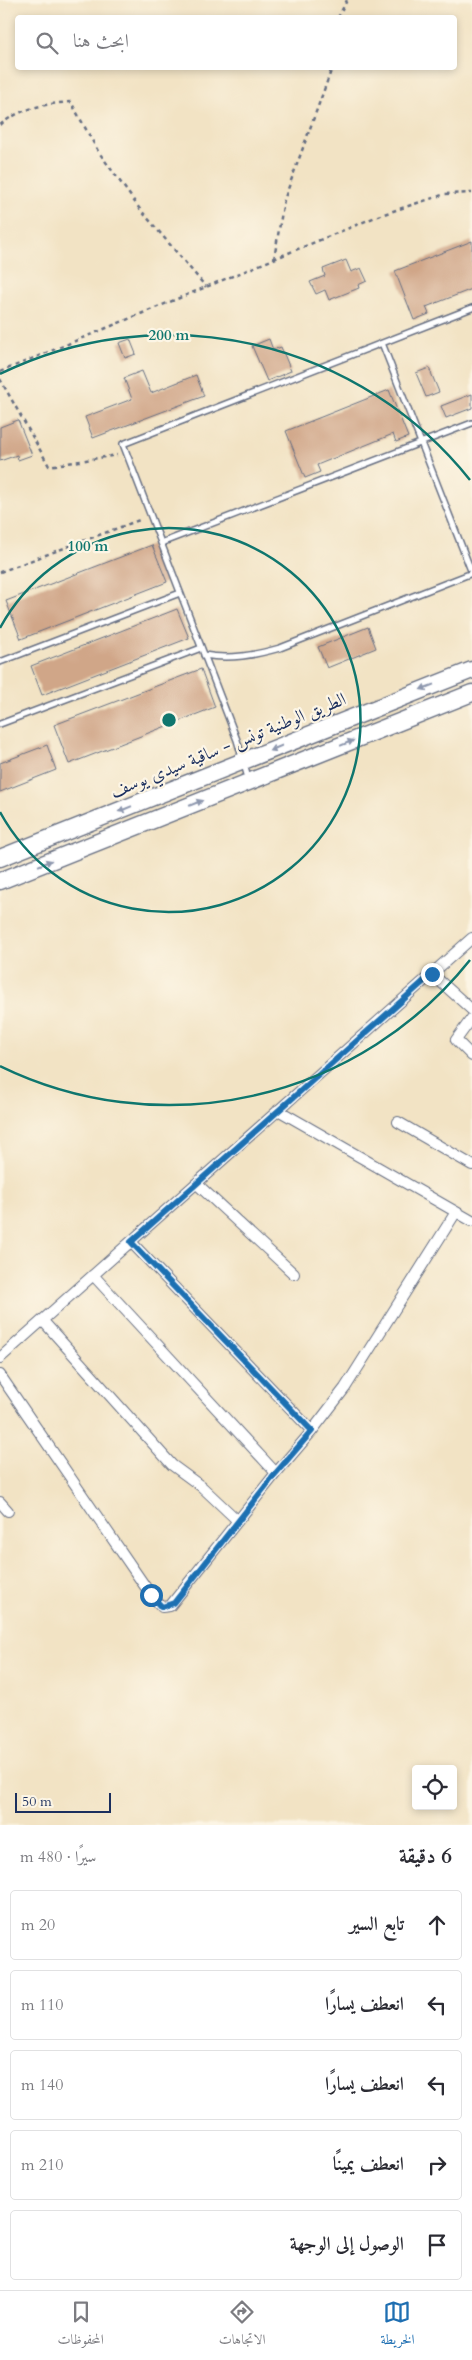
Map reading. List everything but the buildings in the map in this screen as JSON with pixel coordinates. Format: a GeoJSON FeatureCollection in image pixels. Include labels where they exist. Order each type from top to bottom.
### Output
{"type":"FeatureCollection","features":[{"type":"Feature","properties":{"kind":"main road","name":"الطريق الوطنية تونس - ساقية سيدي يوسف"},"geometry":{"type":"LineString","coordinates":[[0,858],[472,670]]}},
{"type":"Feature","properties":{"kind":"main road"},"geometry":{"type":"LineString","coordinates":[[0,881],[472,693]]}},
{"type":"Feature","properties":{"kind":"street"},"geometry":{"type":"LineString","coordinates":[[0,1358],[472,938]]}},
{"type":"Feature","properties":{"kind":"street"},"geometry":{"type":"LineString","coordinates":[[432,974],[472,1010]]}},
{"type":"Feature","properties":{"kind":"street"},"geometry":{"type":"LineString","coordinates":[[472,1018],[456,1040],[472,1056]]}},
{"type":"Feature","properties":{"kind":"street"},"geometry":{"type":"LineString","coordinates":[[278,1110],[472,1221]]}},
{"type":"Feature","properties":{"kind":"street"},"geometry":{"type":"LineString","coordinates":[[398,1122],[472,1166]]}},
{"type":"Feature","properties":{"kind":"street"},"geometry":{"type":"LineString","coordinates":[[197,1184],[294,1274]]}},
{"type":"Feature","properties":{"kind":"street"},"geometry":{"type":"LineString","coordinates":[[0,1375],[158,1604],[162,1607],[174,1603],[345,1388],[456,1212]]}},
{"type":"Feature","properties":{"kind":"street"},"geometry":{"type":"LineString","coordinates":[[131,1242],[312,1431]]}},
{"type":"Feature","properties":{"kind":"street"},"geometry":{"type":"LineString","coordinates":[[93,1275],[276,1473]]}},
{"type":"Feature","properties":{"kind":"street"},"geometry":{"type":"LineString","coordinates":[[42,1321],[172,1465],[202,1487],[238,1521]]}},
{"type":"Feature","properties":{"kind":"street"},"geometry":{"type":"LineString","coordinates":[[0,1502],[8,1511]]}},
{"type":"Feature","properties":{"kind":"lane"},"geometry":{"type":"LineString","coordinates":[[249,782],[237,740],[123,444],[472,308]]}},
{"type":"Feature","properties":{"kind":"lane"},"geometry":{"type":"LineString","coordinates":[[204,655],[238,657],[256,655],[280,648],[472,573],[382,343]]}},
{"type":"Feature","properties":{"kind":"lane"},"geometry":{"type":"LineString","coordinates":[[161,543],[472,423]]}},
{"type":"Feature","properties":{"kind":"lane"},"geometry":{"type":"LineString","coordinates":[[0,662],[180,593]]}},
{"type":"Feature","properties":{"kind":"lane"},"geometry":{"type":"LineString","coordinates":[[0,724],[201,648]]}},
{"type":"Feature","properties":{"kind":"path"},"geometry":{"type":"LineString","coordinates":[[340,15],[347,0]]}},
{"type":"Feature","properties":{"kind":"path"},"geometry":{"type":"LineString","coordinates":[[274,259],[284,200],[331,70]]}},
{"type":"Feature","properties":{"kind":"path"},"geometry":{"type":"LineString","coordinates":[[0,126],[12,115],[41,104],[71,102],[98,151],[139,208],[206,287]]}},
{"type":"Feature","properties":{"kind":"path"},"geometry":{"type":"LineString","coordinates":[[0,372],[274,259],[407,207],[445,194],[472,193]]}},
{"type":"Feature","properties":{"kind":"path"},"geometry":{"type":"LineString","coordinates":[[0,379],[50,466],[126,453]]}},
{"type":"Feature","properties":{"kind":"path"},"geometry":{"type":"LineString","coordinates":[[0,572],[150,515]]}},
{"type":"Feature","properties":{"kind":"route"},"geometry":{"type":"LineString","coordinates":[[151,1595],[162,1607],[170,1606],[174,1603],[276,1473],[312,1431],[131,1242],[432,974]]}}]}
